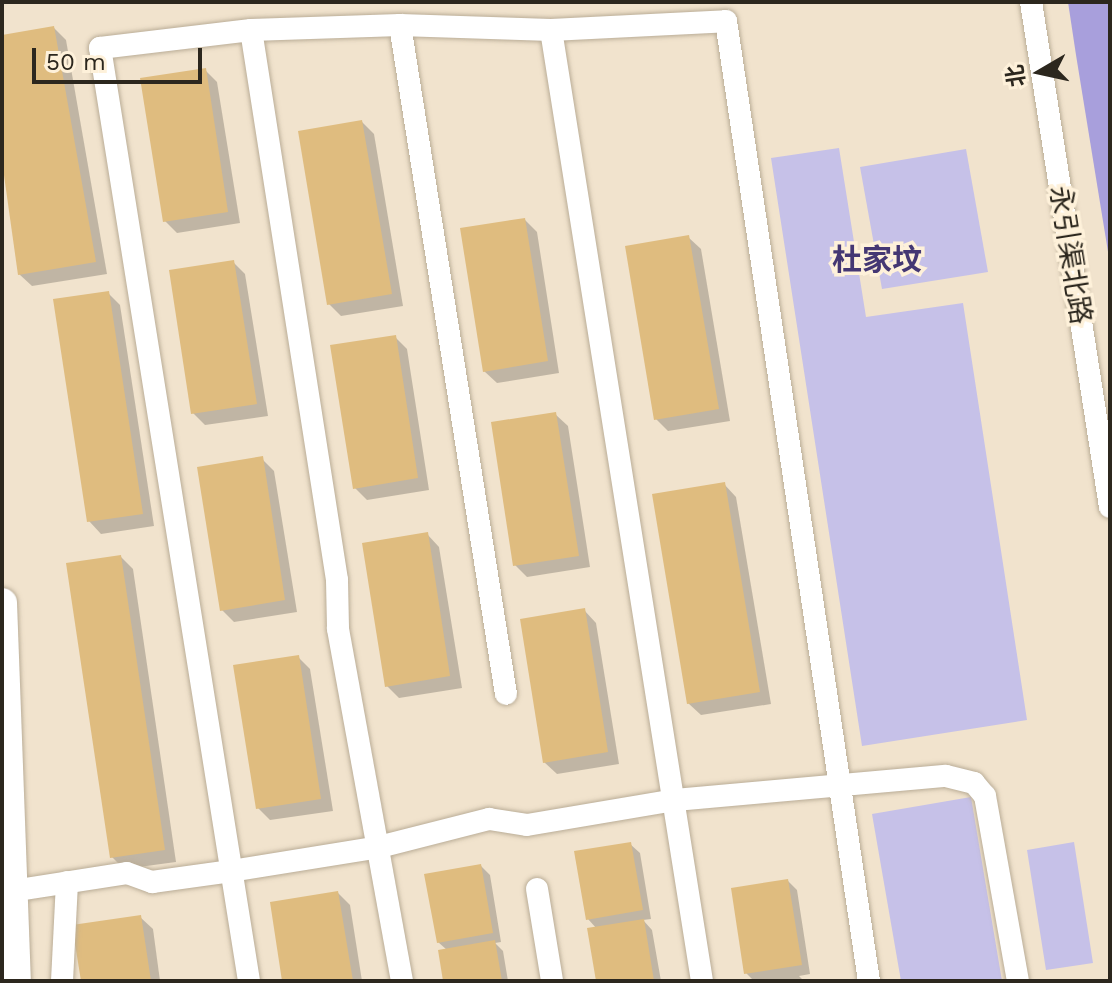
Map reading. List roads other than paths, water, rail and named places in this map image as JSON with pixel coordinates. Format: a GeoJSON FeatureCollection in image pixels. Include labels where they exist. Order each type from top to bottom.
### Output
{"type":"FeatureCollection","features":[{"type":"Feature","properties":{"kind":"street","name":"永引渠北路"},"geometry":{"type":"LineString","coordinates":[[1031,2],[1110,507]]}},
{"type":"Feature","properties":{"kind":"street"},"geometry":{"type":"LineString","coordinates":[[249,981],[100,48],[251,30],[400,25],[551,30],[726,21],[869,981]]}},
{"type":"Feature","properties":{"kind":"street"},"geometry":{"type":"LineString","coordinates":[[400,25],[506,694]]}},
{"type":"Feature","properties":{"kind":"street"},"geometry":{"type":"LineString","coordinates":[[251,30],[337,580],[338,629],[402,981]]}},
{"type":"Feature","properties":{"kind":"street"},"geometry":{"type":"LineString","coordinates":[[551,30],[702,981]]}},
{"type":"Feature","properties":{"kind":"street"},"geometry":{"type":"LineString","coordinates":[[2,607],[16,981]]}},
{"type":"Feature","properties":{"kind":"street"},"geometry":{"type":"LineString","coordinates":[[12,891],[127,873],[152,882],[231,871],[379,847],[489,819],[527,825],[675,800],[946,776],[974,783],[985,796],[999,850],[1018,981]]}},
{"type":"Feature","properties":{"kind":"street"},"geometry":{"type":"LineString","coordinates":[[62,981],[67,882]]}},
{"type":"Feature","properties":{"kind":"street"},"geometry":{"type":"LineString","coordinates":[[537,889],[552,981]]}},
{"type":"Feature","properties":{"kind":"district","name":"杜家坟"},"geometry":{"type":"Point","coordinates":[877,260]}}]}
